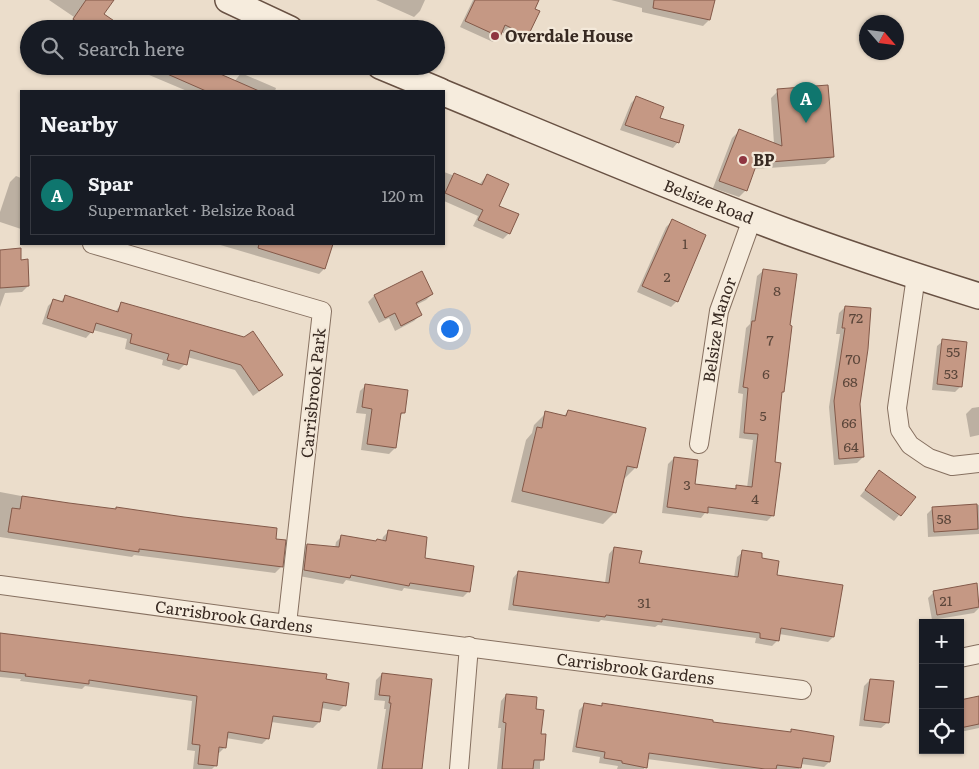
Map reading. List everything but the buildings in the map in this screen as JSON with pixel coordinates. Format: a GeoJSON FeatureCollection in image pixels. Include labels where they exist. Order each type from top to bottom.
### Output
{"type":"FeatureCollection","features":[{"type":"Feature","properties":{"kind":"street"},"geometry":{"type":"LineString","coordinates":[[228,0],[271,20]]}},
{"type":"Feature","properties":{"kind":"street"},"geometry":{"type":"LineString","coordinates":[[402,75],[438,90]]}},
{"type":"Feature","properties":{"kind":"street","name":"Belsize Road"},"geometry":{"type":"LineString","coordinates":[[445,93],[752,219],[979,296]]}},
{"type":"Feature","properties":{"kind":"street","name":"Belsize Manor"},"geometry":{"type":"LineString","coordinates":[[699,444],[719,312],[752,219]]}},
{"type":"Feature","properties":{"kind":"street","name":"Carrisbrook Park"},"geometry":{"type":"LineString","coordinates":[[95,245],[322,311],[287,624]]}},
{"type":"Feature","properties":{"kind":"street"},"geometry":{"type":"LineString","coordinates":[[916,276],[897,408],[900,430],[910,444],[929,458],[952,466],[979,463]]}},
{"type":"Feature","properties":{"kind":"street","name":"Carrisbrook Gardens"},"geometry":{"type":"LineString","coordinates":[[0,585],[802,690]]}},
{"type":"Feature","properties":{"kind":"street"},"geometry":{"type":"LineString","coordinates":[[459,769],[469,646]]}},
{"type":"Feature","properties":{"kind":"street"},"geometry":{"type":"LineString","coordinates":[[964,657],[979,654]]}},
{"type":"Feature","properties":{"kind":"place","name":"Overdale House"},"geometry":{"type":"Point","coordinates":[495,36]}},
{"type":"Feature","properties":{"kind":"place","name":"Spar"},"geometry":{"type":"Point","coordinates":[806,123]}},
{"type":"Feature","properties":{"kind":"place","name":"BP"},"geometry":{"type":"Point","coordinates":[743,160]}}]}
